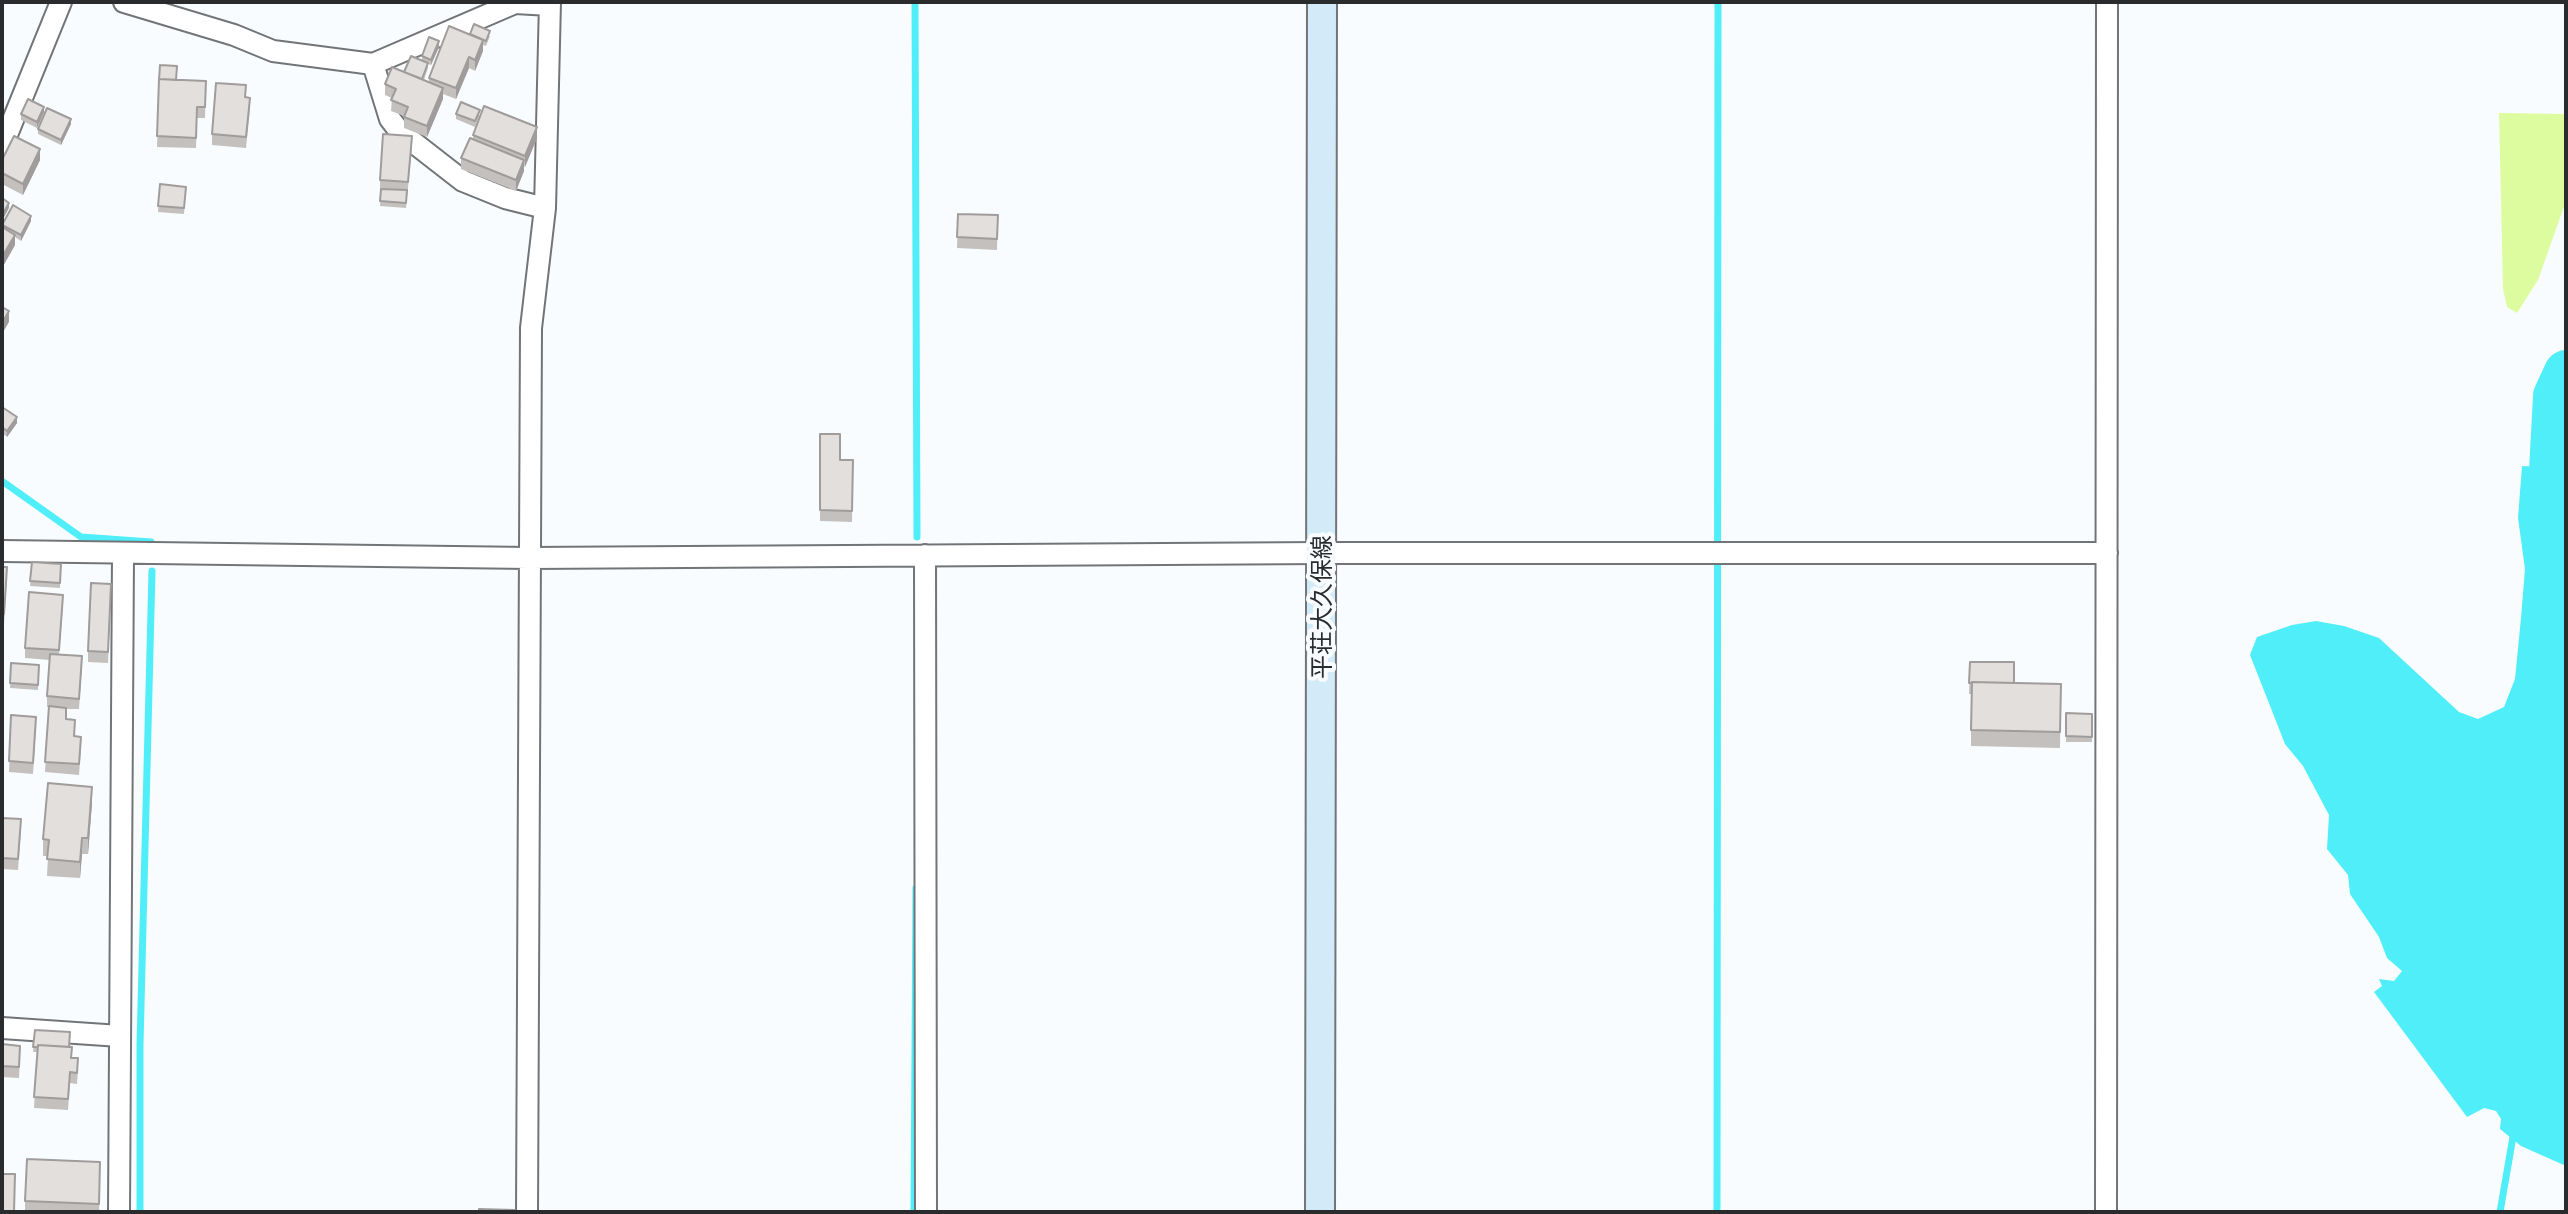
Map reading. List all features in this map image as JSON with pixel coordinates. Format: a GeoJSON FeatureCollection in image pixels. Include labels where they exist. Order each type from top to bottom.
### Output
{"type":"FeatureCollection","features":[{"type":"Feature","properties":{"kind":"main road","name":"平荘大久保線"},"geometry":{"type":"LineString","coordinates":[[1320,1212],[1322,2]]}},
{"type":"Feature","properties":{"kind":"street"},"geometry":{"type":"LineString","coordinates":[[2,147],[61,2]]}},
{"type":"Feature","properties":{"kind":"street"},"geometry":{"type":"LineString","coordinates":[[124,2],[234,35],[273,51],[373,64],[452,26],[515,3],[550,3],[545,208],[531,328],[527,1212]]}},
{"type":"Feature","properties":{"kind":"street"},"geometry":{"type":"LineString","coordinates":[[2106,1212],[2107,2]]}},
{"type":"Feature","properties":{"kind":"street"},"geometry":{"type":"LineString","coordinates":[[373,64],[377,87],[390,119],[400,132],[463,181],[505,198],[545,208]]}},
{"type":"Feature","properties":{"kind":"street"},"geometry":{"type":"LineString","coordinates":[[2,551],[529,558],[1323,553],[2107,553]]}},
{"type":"Feature","properties":{"kind":"street"},"geometry":{"type":"LineString","coordinates":[[119,1212],[123,555]]}},
{"type":"Feature","properties":{"kind":"street"},"geometry":{"type":"LineString","coordinates":[[925,555],[926,1212]]}},
{"type":"Feature","properties":{"kind":"street"},"geometry":{"type":"LineString","coordinates":[[2,1028],[120,1036]]}},
{"type":"Feature","properties":{"kind":"green space"},"geometry":{"type":"Polygon","coordinates":[[[2499,113],[2566,114],[2566,201],[2538,280],[2517,313],[2507,307],[2503,289],[2499,113]]]}},
{"type":"Feature","properties":{"kind":"water"},"geometry":{"type":"Polygon","coordinates":[[[2522,466],[2566,468],[2566,1166],[2521,1146],[2500,1129],[2501,1119],[2496,1111],[2484,1108],[2467,1117],[2374,992],[2382,986],[2379,979],[2394,981],[2402,971],[2387,958],[2379,937],[2350,894],[2348,875],[2327,849],[2329,815],[2303,766],[2285,744],[2250,655],[2257,637],[2292,625],[2316,621],[2344,626],[2379,638],[2459,712],[2478,719],[2504,707],[2515,679],[2525,569],[2518,518],[2522,466]]]}},
{"type":"Feature","properties":{"kind":"building"},"geometry":{"type":"Polygon","coordinates":[[[474,24],[490,31],[486,41],[470,34],[474,24]]]}},
{"type":"Feature","properties":{"kind":"building"},"geometry":{"type":"Polygon","coordinates":[[[449,26],[483,40],[475,60],[469,57],[456,88],[429,78],[449,26]]]}},
{"type":"Feature","properties":{"kind":"building"},"geometry":{"type":"Polygon","coordinates":[[[429,37],[439,41],[431,60],[422,56],[429,37]]]}},
{"type":"Feature","properties":{"kind":"building"},"geometry":{"type":"Polygon","coordinates":[[[411,56],[428,63],[422,79],[404,72],[411,56]]]}},
{"type":"Feature","properties":{"kind":"building"},"geometry":{"type":"Polygon","coordinates":[[[160,65],[177,66],[176,80],[159,79],[160,65]]]}},
{"type":"Feature","properties":{"kind":"building"},"geometry":{"type":"Polygon","coordinates":[[[392,67],[443,88],[427,126],[404,117],[408,107],[391,100],[396,89],[385,84],[392,67]]]}},
{"type":"Feature","properties":{"kind":"building"},"geometry":{"type":"Polygon","coordinates":[[[159,79],[206,81],[205,107],[197,107],[196,138],[157,136],[159,79]]]}},
{"type":"Feature","properties":{"kind":"building"},"geometry":{"type":"Polygon","coordinates":[[[216,83],[246,85],[245,97],[250,98],[246,137],[212,134],[216,83]]]}},
{"type":"Feature","properties":{"kind":"building"},"geometry":{"type":"Polygon","coordinates":[[[28,99],[44,107],[37,122],[21,114],[28,99]]]}},
{"type":"Feature","properties":{"kind":"building"},"geometry":{"type":"Polygon","coordinates":[[[461,102],[480,110],[475,121],[456,114],[461,102]]]}},
{"type":"Feature","properties":{"kind":"building"},"geometry":{"type":"Polygon","coordinates":[[[484,106],[537,127],[525,156],[473,135],[484,106]]]}},
{"type":"Feature","properties":{"kind":"building"},"geometry":{"type":"Polygon","coordinates":[[[47,108],[71,119],[61,140],[38,129],[47,108]]]}},
{"type":"Feature","properties":{"kind":"building"},"geometry":{"type":"Polygon","coordinates":[[[383,134],[412,136],[408,182],[380,180],[383,134]]]}},
{"type":"Feature","properties":{"kind":"building"},"geometry":{"type":"Polygon","coordinates":[[[14,136],[40,149],[23,184],[2,173],[2,160],[14,136]]]}},
{"type":"Feature","properties":{"kind":"building"},"geometry":{"type":"Polygon","coordinates":[[[470,138],[524,160],[516,180],[461,158],[470,138]]]}},
{"type":"Feature","properties":{"kind":"building"},"geometry":{"type":"Polygon","coordinates":[[[160,184],[186,187],[184,208],[158,206],[160,184]]]}},
{"type":"Feature","properties":{"kind":"building"},"geometry":{"type":"Polygon","coordinates":[[[381,189],[407,190],[406,203],[380,201],[381,189]]]}},
{"type":"Feature","properties":{"kind":"building"},"geometry":{"type":"Polygon","coordinates":[[[2,198],[9,203],[2,215],[2,198]]]}},
{"type":"Feature","properties":{"kind":"building"},"geometry":{"type":"Polygon","coordinates":[[[13,205],[31,216],[21,235],[2,225],[13,205]]]}},
{"type":"Feature","properties":{"kind":"building"},"geometry":{"type":"Polygon","coordinates":[[[958,214],[998,215],[997,239],[957,237],[958,214]]]}},
{"type":"Feature","properties":{"kind":"building"},"geometry":{"type":"Polygon","coordinates":[[[2,227],[15,235],[2,257],[2,227]]]}},
{"type":"Feature","properties":{"kind":"building"},"geometry":{"type":"Polygon","coordinates":[[[2,307],[9,311],[2,323],[2,307]]]}},
{"type":"Feature","properties":{"kind":"building"},"geometry":{"type":"Polygon","coordinates":[[[2,407],[17,417],[7,431],[2,427],[2,407]]]}},
{"type":"Feature","properties":{"kind":"building"},"geometry":{"type":"Polygon","coordinates":[[[820,434],[840,434],[840,460],[853,460],[852,511],[820,510],[820,434]]]}},
{"type":"Feature","properties":{"kind":"building"},"geometry":{"type":"Polygon","coordinates":[[[32,562],[61,564],[60,583],[30,581],[32,562]]]}},
{"type":"Feature","properties":{"kind":"building"},"geometry":{"type":"Polygon","coordinates":[[[2,567],[7,567],[4,614],[2,614],[2,567]]]}},
{"type":"Feature","properties":{"kind":"building"},"geometry":{"type":"Polygon","coordinates":[[[91,583],[111,584],[108,652],[88,651],[91,583]]]}},
{"type":"Feature","properties":{"kind":"building"},"geometry":{"type":"Polygon","coordinates":[[[29,592],[63,595],[59,650],[25,648],[29,592]]]}},
{"type":"Feature","properties":{"kind":"building"},"geometry":{"type":"Polygon","coordinates":[[[50,654],[82,656],[79,699],[47,696],[50,654]]]}},
{"type":"Feature","properties":{"kind":"building"},"geometry":{"type":"Polygon","coordinates":[[[1970,662],[2014,662],[2014,683],[1969,683],[1970,662]]]}},
{"type":"Feature","properties":{"kind":"building"},"geometry":{"type":"Polygon","coordinates":[[[11,663],[39,665],[38,685],[10,683],[11,663]]]}},
{"type":"Feature","properties":{"kind":"building"},"geometry":{"type":"Polygon","coordinates":[[[1972,682],[2061,684],[2060,732],[1971,730],[1972,682]]]}},
{"type":"Feature","properties":{"kind":"building"},"geometry":{"type":"Polygon","coordinates":[[[49,706],[66,708],[66,719],[75,720],[74,736],[81,737],[79,764],[45,762],[49,706]]]}},
{"type":"Feature","properties":{"kind":"building"},"geometry":{"type":"Polygon","coordinates":[[[2066,713],[2092,714],[2092,737],[2066,736],[2066,713]]]}},
{"type":"Feature","properties":{"kind":"building"},"geometry":{"type":"Polygon","coordinates":[[[11,715],[36,717],[33,763],[9,761],[11,715]]]}},
{"type":"Feature","properties":{"kind":"building"},"geometry":{"type":"Polygon","coordinates":[[[48,783],[92,787],[88,838],[82,838],[80,862],[47,859],[49,840],[43,839],[48,783]]]}},
{"type":"Feature","properties":{"kind":"building"},"geometry":{"type":"Polygon","coordinates":[[[2,818],[21,819],[18,859],[2,858],[2,818]]]}},
{"type":"Feature","properties":{"kind":"building"},"geometry":{"type":"Polygon","coordinates":[[[35,1030],[70,1032],[69,1047],[33,1047],[35,1030]]]}},
{"type":"Feature","properties":{"kind":"building"},"geometry":{"type":"Polygon","coordinates":[[[2,1044],[20,1046],[19,1067],[2,1066],[2,1044]]]}},
{"type":"Feature","properties":{"kind":"building"},"geometry":{"type":"Polygon","coordinates":[[[38,1045],[72,1047],[71,1058],[78,1058],[77,1073],[70,1072],[68,1099],[34,1097],[38,1045]]]}},
{"type":"Feature","properties":{"kind":"building"},"geometry":{"type":"Polygon","coordinates":[[[27,1159],[100,1162],[99,1204],[25,1201],[27,1159]]]}},
{"type":"Feature","properties":{"kind":"building"},"geometry":{"type":"Polygon","coordinates":[[[2,1174],[15,1174],[14,1212],[2,1212],[2,1174]]]}},
{"type":"Feature","properties":{"kind":"building"},"geometry":{"type":"Polygon","coordinates":[[[479,1209],[515,1210],[515,1212],[479,1212],[479,1209]]]}},
{"type":"Feature","properties":{"kind":"waterway"},"geometry":{"type":"LineString","coordinates":[[915,2],[917,537]]}},
{"type":"Feature","properties":{"kind":"waterway"},"geometry":{"type":"LineString","coordinates":[[1717,1212],[1718,2]]}},
{"type":"Feature","properties":{"kind":"waterway"},"geometry":{"type":"LineString","coordinates":[[2548,527],[2555,396],[2566,372]]}},
{"type":"Feature","properties":{"kind":"waterway"},"geometry":{"type":"LineString","coordinates":[[2,481],[81,537],[151,542]]}},
{"type":"Feature","properties":{"kind":"waterway"},"geometry":{"type":"LineString","coordinates":[[140,1212],[140,1045],[152,571]]}},
{"type":"Feature","properties":{"kind":"waterway"},"geometry":{"type":"LineString","coordinates":[[914,1212],[916,888]]}},
{"type":"Feature","properties":{"kind":"waterway"},"geometry":{"type":"LineString","coordinates":[[2500,1212],[2514,1131]]}}]}
